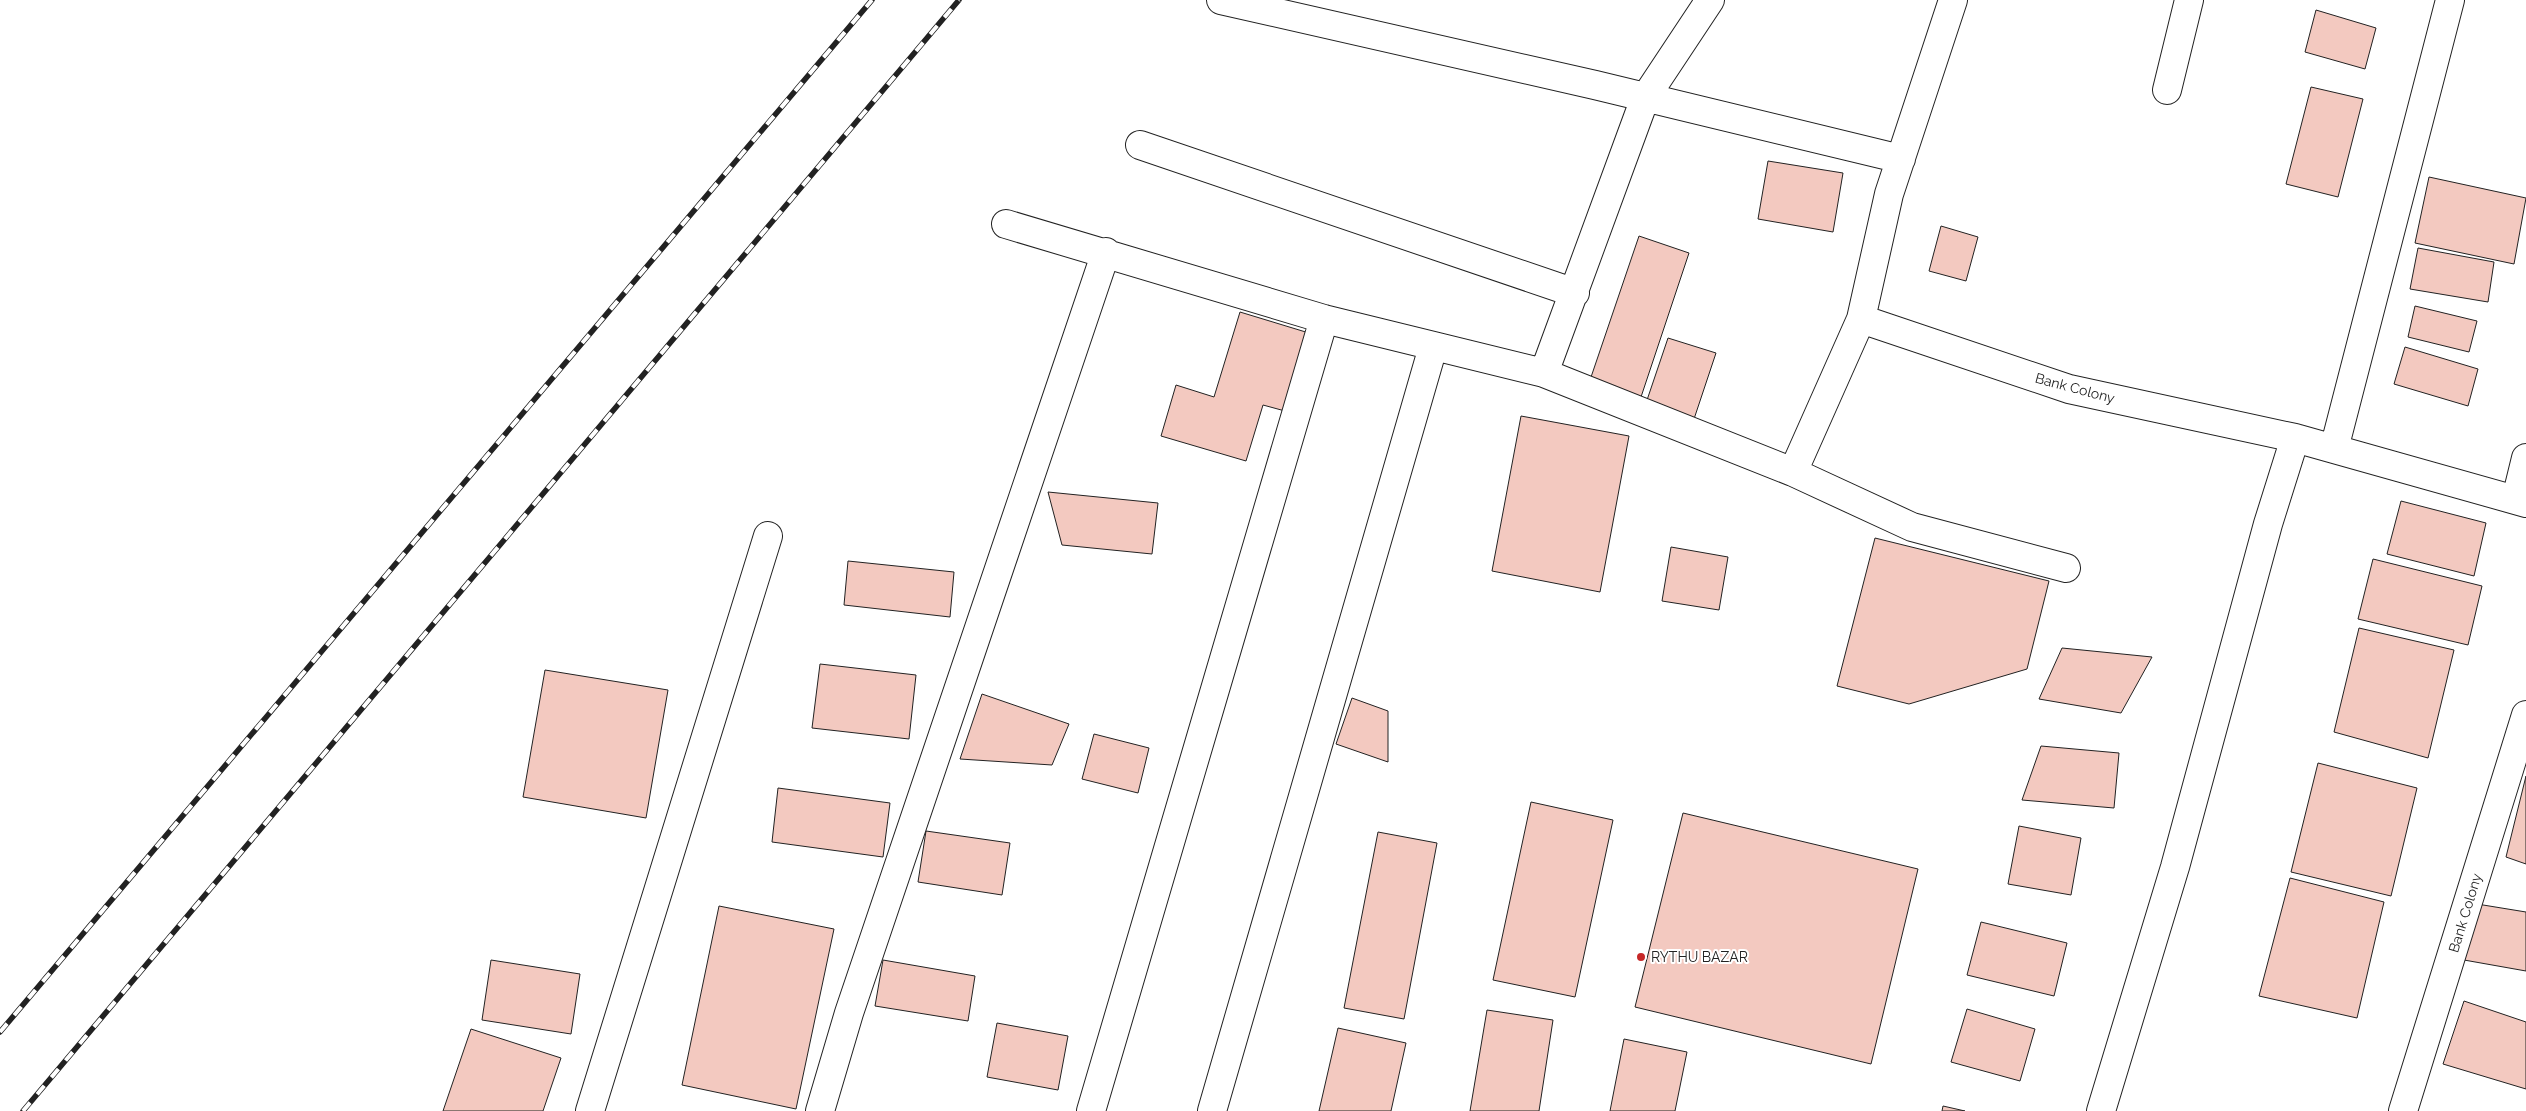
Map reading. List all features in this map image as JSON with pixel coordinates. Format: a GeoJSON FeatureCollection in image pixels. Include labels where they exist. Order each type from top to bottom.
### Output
{"type":"FeatureCollection","features":[{"type":"Feature","properties":{"kind":"street"},"geometry":{"type":"LineString","coordinates":[[1221,0],[1901,159]]}},
{"type":"Feature","properties":{"kind":"street"},"geometry":{"type":"LineString","coordinates":[[1544,373],[1575,293],[1645,98],[1710,0]]}},
{"type":"Feature","properties":{"kind":"street"},"geometry":{"type":"LineString","coordinates":[[1793,472],[1861,319],[1889,194],[1952,0]]}},
{"type":"Feature","properties":{"kind":"street"},"geometry":{"type":"LineString","coordinates":[[2167,90],[2189,0]]}},
{"type":"Feature","properties":{"kind":"street"},"geometry":{"type":"LineString","coordinates":[[2334,449],[2450,0]]}},
{"type":"Feature","properties":{"kind":"street"},"geometry":{"type":"LineString","coordinates":[[1140,145],[1575,293]]}},
{"type":"Feature","properties":{"kind":"street"},"geometry":{"type":"LineString","coordinates":[[1006,224],[1106,252],[1324,319],[1544,373],[1793,472],[1912,528],[2066,568]]}},
{"type":"Feature","properties":{"kind":"street"},"geometry":{"type":"LineString","coordinates":[[820,1111],[849,1013],[1106,252]]}},
{"type":"Feature","properties":{"kind":"street"},"geometry":{"type":"LineString","coordinates":[[1091,1111],[1324,319]]}},
{"type":"Feature","properties":{"kind":"street","name":"Bank Colony"},"geometry":{"type":"LineString","coordinates":[[1861,319],[2069,389],[2295,438],[2521,501]]}},
{"type":"Feature","properties":{"kind":"street"},"geometry":{"type":"LineString","coordinates":[[1212,1111],[1434,347]]}},
{"type":"Feature","properties":{"kind":"street"},"geometry":{"type":"LineString","coordinates":[[2101,1111],[2174,867],[2268,524],[2295,438]]}},
{"type":"Feature","properties":{"kind":"street"},"geometry":{"type":"LineString","coordinates":[[2521,501],[2526,458]]}},
{"type":"Feature","properties":{"kind":"street"},"geometry":{"type":"LineString","coordinates":[[590,1111],[768,536]]}},
{"type":"Feature","properties":{"kind":"street","name":"Bank Colony"},"geometry":{"type":"LineString","coordinates":[[2403,1111],[2526,715]]}},
{"type":"Feature","properties":{"kind":"building"},"geometry":{"type":"Polygon","coordinates":[[[2316,10],[2376,28],[2365,69],[2305,52],[2316,10]]]}},
{"type":"Feature","properties":{"kind":"building"},"geometry":{"type":"Polygon","coordinates":[[[2311,87],[2363,99],[2338,197],[2286,184],[2311,87]]]}},
{"type":"Feature","properties":{"kind":"building"},"geometry":{"type":"Polygon","coordinates":[[[1768,161],[1843,173],[1833,232],[1758,219],[1768,161]]]}},
{"type":"Feature","properties":{"kind":"building"},"geometry":{"type":"Polygon","coordinates":[[[2429,177],[2526,198],[2514,264],[2415,243],[2429,177]]]}},
{"type":"Feature","properties":{"kind":"building"},"geometry":{"type":"Polygon","coordinates":[[[1941,226],[1978,237],[1966,281],[1929,271],[1941,226]]]}},
{"type":"Feature","properties":{"kind":"building"},"geometry":{"type":"Polygon","coordinates":[[[1639,236],[1689,253],[1640,400],[1589,383],[1639,236]]]}},
{"type":"Feature","properties":{"kind":"building"},"geometry":{"type":"Polygon","coordinates":[[[2418,248],[2494,262],[2488,302],[2410,289],[2418,248]]]}},
{"type":"Feature","properties":{"kind":"building"},"geometry":{"type":"Polygon","coordinates":[[[2415,306],[2477,321],[2469,352],[2408,337],[2415,306]]]}},
{"type":"Feature","properties":{"kind":"building"},"geometry":{"type":"Polygon","coordinates":[[[1240,312],[1309,333],[1285,411],[1263,405],[1246,461],[1161,436],[1176,385],[1214,397],[1240,312]]]}},
{"type":"Feature","properties":{"kind":"building"},"geometry":{"type":"Polygon","coordinates":[[[1668,338],[1716,353],[1693,422],[1645,406],[1668,338]]]}},
{"type":"Feature","properties":{"kind":"building"},"geometry":{"type":"Polygon","coordinates":[[[2405,347],[2478,369],[2468,406],[2394,384],[2405,347]]]}},
{"type":"Feature","properties":{"kind":"building"},"geometry":{"type":"Polygon","coordinates":[[[1521,416],[1629,436],[1600,592],[1492,571],[1521,416]]]}},
{"type":"Feature","properties":{"kind":"building"},"geometry":{"type":"Polygon","coordinates":[[[1048,492],[1158,503],[1152,554],[1062,545],[1048,492]]]}},
{"type":"Feature","properties":{"kind":"building"},"geometry":{"type":"Polygon","coordinates":[[[2401,501],[2486,523],[2474,576],[2387,554],[2401,501]]]}},
{"type":"Feature","properties":{"kind":"building"},"geometry":{"type":"Polygon","coordinates":[[[1875,538],[2049,581],[2027,669],[1909,704],[1837,686],[1875,538]]]}},
{"type":"Feature","properties":{"kind":"building"},"geometry":{"type":"Polygon","coordinates":[[[1671,547],[1728,557],[1719,610],[1662,601],[1671,547]]]}},
{"type":"Feature","properties":{"kind":"building"},"geometry":{"type":"Polygon","coordinates":[[[2373,559],[2482,586],[2468,645],[2358,619],[2373,559]]]}},
{"type":"Feature","properties":{"kind":"building"},"geometry":{"type":"Polygon","coordinates":[[[848,561],[954,572],[950,617],[844,605],[848,561]]]}},
{"type":"Feature","properties":{"kind":"building"},"geometry":{"type":"Polygon","coordinates":[[[2359,628],[2454,650],[2428,758],[2334,732],[2359,628]]]}},
{"type":"Feature","properties":{"kind":"building"},"geometry":{"type":"Polygon","coordinates":[[[2062,648],[2152,657],[2121,713],[2039,699],[2062,648]]]}},
{"type":"Feature","properties":{"kind":"building"},"geometry":{"type":"Polygon","coordinates":[[[820,664],[916,675],[909,739],[812,728],[820,664]]]}},
{"type":"Feature","properties":{"kind":"building"},"geometry":{"type":"Polygon","coordinates":[[[545,670],[668,690],[646,818],[523,797],[545,670]]]}},
{"type":"Feature","properties":{"kind":"building"},"geometry":{"type":"Polygon","coordinates":[[[982,694],[1069,724],[1052,765],[960,759],[982,694]]]}},
{"type":"Feature","properties":{"kind":"building"},"geometry":{"type":"Polygon","coordinates":[[[1352,698],[1388,711],[1388,762],[1336,744],[1352,698]]]}},
{"type":"Feature","properties":{"kind":"building"},"geometry":{"type":"Polygon","coordinates":[[[1094,734],[1149,748],[1138,793],[1082,779],[1094,734]]]}},
{"type":"Feature","properties":{"kind":"building"},"geometry":{"type":"Polygon","coordinates":[[[2041,746],[2119,753],[2114,808],[2022,800],[2041,746]]]}},
{"type":"Feature","properties":{"kind":"building"},"geometry":{"type":"Polygon","coordinates":[[[2318,763],[2417,788],[2391,896],[2291,872],[2318,763]]]}},
{"type":"Feature","properties":{"kind":"building"},"geometry":{"type":"Polygon","coordinates":[[[2526,776],[2526,864],[2506,857],[2526,776]]]}},
{"type":"Feature","properties":{"kind":"building"},"geometry":{"type":"Polygon","coordinates":[[[778,788],[890,803],[883,857],[772,842],[778,788]]]}},
{"type":"Feature","properties":{"kind":"building"},"geometry":{"type":"Polygon","coordinates":[[[1531,802],[1613,820],[1575,997],[1493,980],[1531,802]]]}},
{"type":"Feature","properties":{"kind":"building"},"geometry":{"type":"Polygon","coordinates":[[[1683,813],[1918,869],[1871,1064],[1635,1007],[1683,813]]]}},
{"type":"Feature","properties":{"kind":"building"},"geometry":{"type":"Polygon","coordinates":[[[2019,826],[2081,838],[2071,895],[2008,884],[2019,826]]]}},
{"type":"Feature","properties":{"kind":"building"},"geometry":{"type":"Polygon","coordinates":[[[926,831],[1010,843],[1002,895],[918,882],[926,831]]]}},
{"type":"Feature","properties":{"kind":"building"},"geometry":{"type":"Polygon","coordinates":[[[1378,832],[1437,843],[1404,1019],[1344,1008],[1378,832]]]}},
{"type":"Feature","properties":{"kind":"building"},"geometry":{"type":"Polygon","coordinates":[[[2290,878],[2384,902],[2357,1018],[2259,996],[2290,878]]]}},
{"type":"Feature","properties":{"kind":"building"},"geometry":{"type":"Polygon","coordinates":[[[2477,904],[2526,912],[2526,971],[2464,960],[2477,904]]]}},
{"type":"Feature","properties":{"kind":"building"},"geometry":{"type":"Polygon","coordinates":[[[719,906],[834,929],[796,1109],[682,1085],[719,906]]]}},
{"type":"Feature","properties":{"kind":"building"},"geometry":{"type":"Polygon","coordinates":[[[1981,922],[2067,943],[2054,996],[1967,975],[1981,922]]]}},
{"type":"Feature","properties":{"kind":"building"},"geometry":{"type":"Polygon","coordinates":[[[491,960],[580,974],[571,1034],[482,1020],[491,960]]]}},
{"type":"Feature","properties":{"kind":"building"},"geometry":{"type":"Polygon","coordinates":[[[883,960],[975,976],[968,1021],[875,1006],[883,960]]]}},
{"type":"Feature","properties":{"kind":"building"},"geometry":{"type":"Polygon","coordinates":[[[2464,1001],[2526,1022],[2526,1089],[2443,1064],[2464,1001]]]}},
{"type":"Feature","properties":{"kind":"building"},"geometry":{"type":"Polygon","coordinates":[[[1967,1009],[2035,1029],[2020,1081],[1951,1062],[1967,1009]]]}},
{"type":"Feature","properties":{"kind":"building"},"geometry":{"type":"Polygon","coordinates":[[[1487,1010],[1553,1020],[1539,1111],[1470,1111],[1487,1010]]]}},
{"type":"Feature","properties":{"kind":"building"},"geometry":{"type":"Polygon","coordinates":[[[997,1023],[1068,1036],[1058,1090],[987,1077],[997,1023]]]}},
{"type":"Feature","properties":{"kind":"building"},"geometry":{"type":"Polygon","coordinates":[[[1338,1028],[1406,1043],[1391,1111],[1319,1111],[1338,1028]]]}},
{"type":"Feature","properties":{"kind":"building"},"geometry":{"type":"Polygon","coordinates":[[[471,1029],[561,1058],[543,1111],[443,1111],[471,1029]]]}},
{"type":"Feature","properties":{"kind":"building"},"geometry":{"type":"Polygon","coordinates":[[[1624,1039],[1687,1052],[1675,1111],[1610,1111],[1624,1039]]]}},
{"type":"Feature","properties":{"kind":"building"},"geometry":{"type":"Polygon","coordinates":[[[1943,1106],[1965,1111],[1942,1111],[1943,1106]]]}},
{"type":"Feature","properties":{"kind":"railway"},"geometry":{"type":"LineString","coordinates":[[0,1032],[872,0]]}},
{"type":"Feature","properties":{"kind":"railway"},"geometry":{"type":"LineString","coordinates":[[23,1111],[959,0]]}},
{"type":"Feature","properties":{"kind":"place","name":"RYTHU BAZAR"},"geometry":{"type":"Point","coordinates":[1641,957]}}]}
